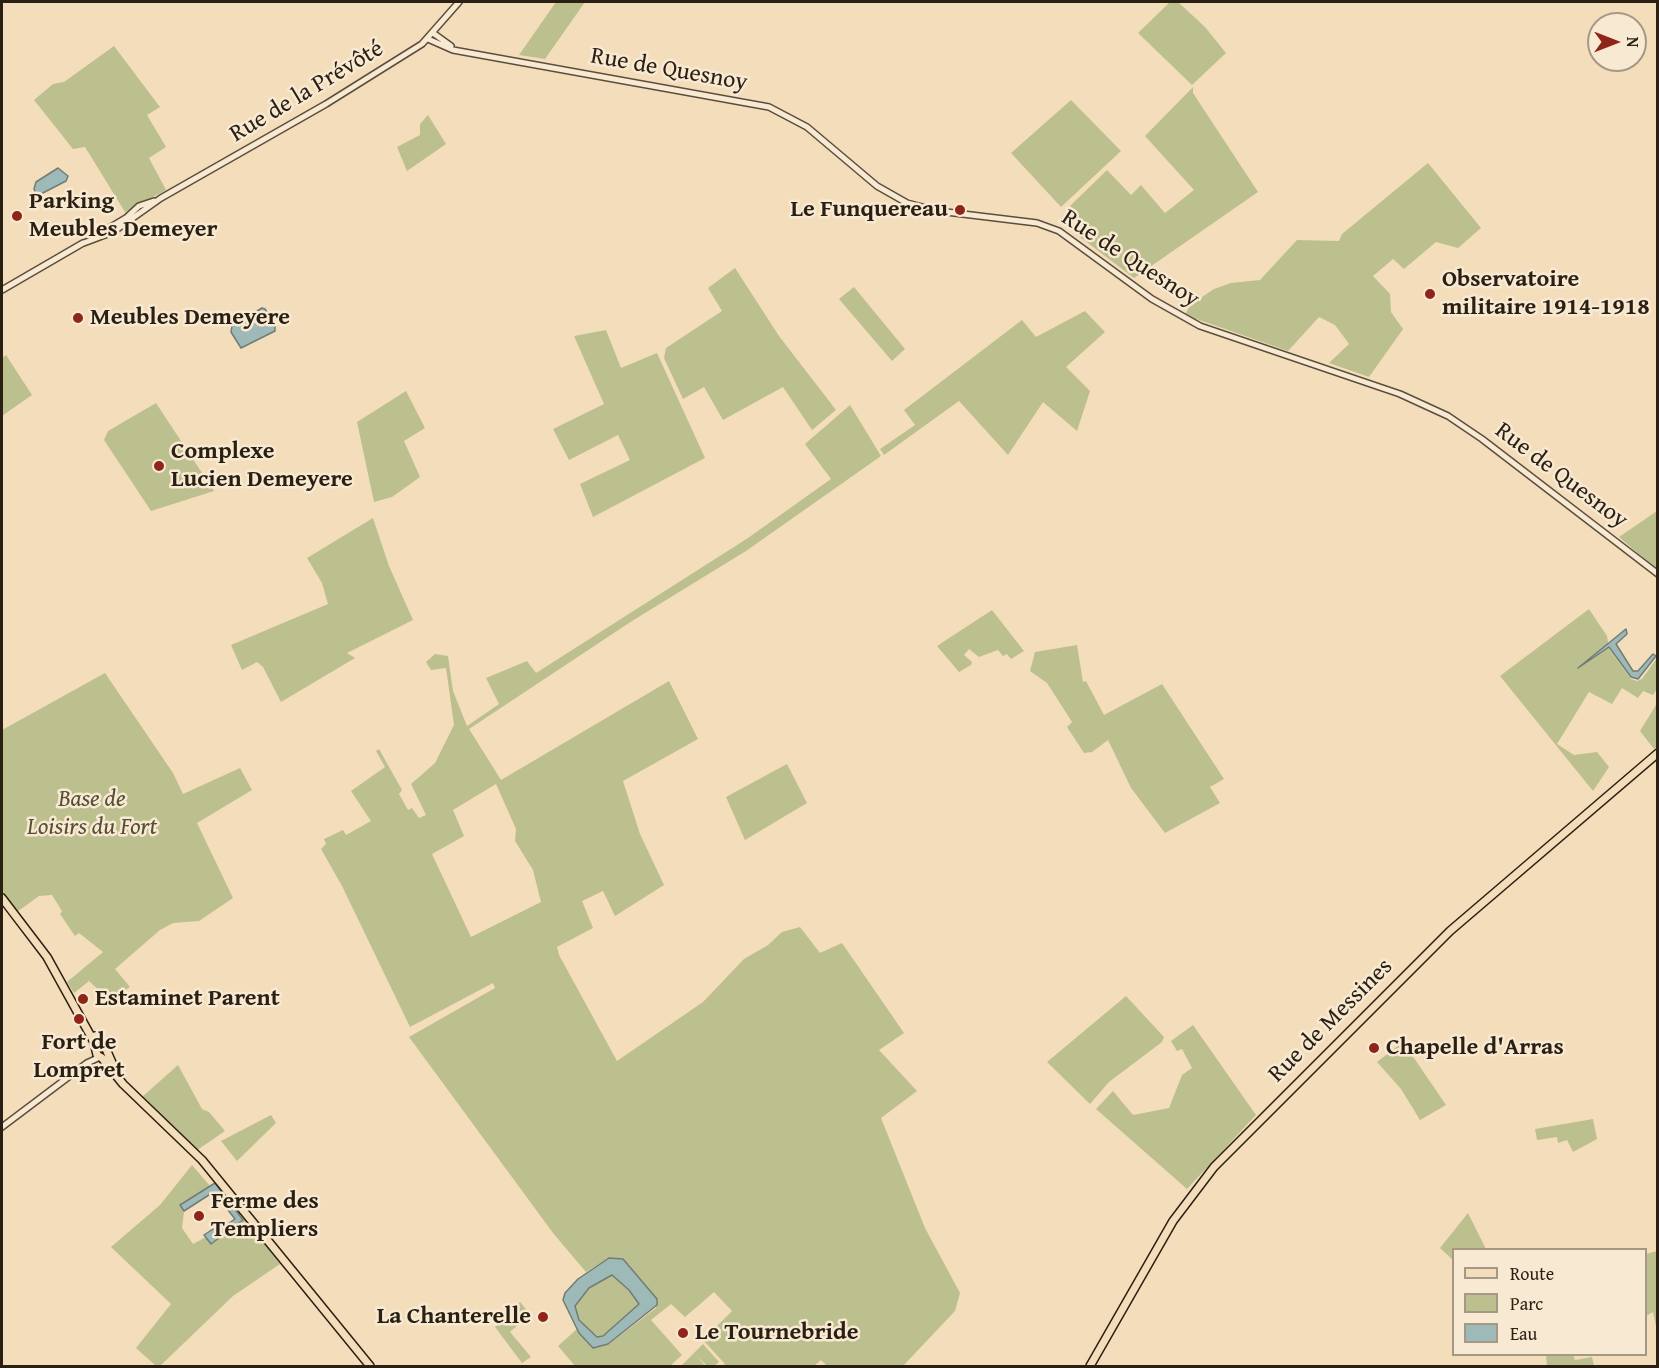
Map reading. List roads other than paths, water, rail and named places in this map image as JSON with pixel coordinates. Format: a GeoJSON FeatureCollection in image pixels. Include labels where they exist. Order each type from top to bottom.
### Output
{"type":"FeatureCollection","features":[{"type":"Feature","properties":{"kind":"main road","name":"Rue de Messines"},"geometry":{"type":"LineString","coordinates":[[1090,1366],[1173,1221],[1209,1171],[1450,931],[1658,753]]}},
{"type":"Feature","properties":{"kind":"main road"},"geometry":{"type":"LineString","coordinates":[[2,898],[45,954],[101,1052],[130,1090],[203,1161],[370,1366]]}},
{"type":"Feature","properties":{"kind":"street","name":"Rue de la Prévôté"},"geometry":{"type":"LineString","coordinates":[[2,290],[126,218],[141,204],[161,198],[326,104],[428,39],[459,2]]}},
{"type":"Feature","properties":{"kind":"street","name":"Rue de Quesnoy"},"geometry":{"type":"LineString","coordinates":[[434,33],[447,45],[479,53]]}},
{"type":"Feature","properties":{"kind":"street","name":"Rue de Quesnoy"},"geometry":{"type":"LineString","coordinates":[[428,39],[442,47],[769,107],[807,127],[877,186],[907,203],[938,211],[1041,224],[1059,231],[1075,240],[1152,298],[1200,326],[1400,394],[1448,416],[1490,444],[1658,574]]}},
{"type":"Feature","properties":{"kind":"street"},"geometry":{"type":"LineString","coordinates":[[2,1127],[101,1052]]}},
{"type":"Feature","properties":{"kind":"water"},"geometry":{"type":"Polygon","coordinates":[[[58,168],[68,176],[66,181],[37,196],[34,189],[36,182],[58,168]]]}},
{"type":"Feature","properties":{"kind":"water"},"geometry":{"type":"Polygon","coordinates":[[[262,308],[275,325],[275,331],[241,348],[231,332],[232,326],[262,308]]]}},
{"type":"Feature","properties":{"kind":"water"},"geometry":{"type":"Polygon","coordinates":[[[1626,629],[1627,634],[1616,644],[1633,671],[1638,671],[1653,654],[1656,656],[1638,679],[1631,677],[1609,647],[1578,668],[1626,629]]]}},
{"type":"Feature","properties":{"kind":"water"},"geometry":{"type":"Polygon","coordinates":[[[215,1183],[243,1220],[211,1244],[204,1235],[213,1229],[219,1230],[235,1219],[217,1196],[212,1193],[184,1211],[180,1205],[215,1183]]]}},
{"type":"Feature","properties":{"kind":"water"},"geometry":{"type":"Polygon","coordinates":[[[609,1258],[623,1259],[657,1299],[657,1305],[608,1344],[593,1348],[579,1333],[563,1300],[565,1293],[578,1279],[609,1258]],[[612,1275],[589,1288],[575,1306],[579,1320],[597,1337],[603,1336],[639,1304],[629,1290],[612,1275]]]}},
{"type":"Feature","properties":{"kind":"place","name":"Le Funquereau"},"geometry":{"type":"Point","coordinates":[960,210]}},
{"type":"Feature","properties":{"kind":"place","name":"Parking Meubles Demeyer"},"geometry":{"type":"Point","coordinates":[17,216]}},
{"type":"Feature","properties":{"kind":"place","name":"Observatoire militaire 1914-1918"},"geometry":{"type":"Point","coordinates":[1430,294]}},
{"type":"Feature","properties":{"kind":"place","name":"Meubles Demeyere"},"geometry":{"type":"Point","coordinates":[78,318]}},
{"type":"Feature","properties":{"kind":"place","name":"Complexe Lucien Demeyere"},"geometry":{"type":"Point","coordinates":[159,466]}},
{"type":"Feature","properties":{"kind":"place","name":"Estaminet Parent"},"geometry":{"type":"Point","coordinates":[83,999]}},
{"type":"Feature","properties":{"kind":"place","name":"Fort de Lompret"},"geometry":{"type":"Point","coordinates":[79,1019]}},
{"type":"Feature","properties":{"kind":"place","name":"Chapelle d'Arras"},"geometry":{"type":"Point","coordinates":[1374,1048]}},
{"type":"Feature","properties":{"kind":"place","name":"Ferme des Templiers"},"geometry":{"type":"Point","coordinates":[199,1216]}},
{"type":"Feature","properties":{"kind":"place","name":"La Chanterelle"},"geometry":{"type":"Point","coordinates":[543,1317]}},
{"type":"Feature","properties":{"kind":"place","name":"Le Tournebride"},"geometry":{"type":"Point","coordinates":[683,1333]}},
{"type":"Feature","properties":{"kind":"park label","name":"Base de Loisirs du Fort"},"geometry":{"type":"Point","coordinates":[92,814]}}]}
